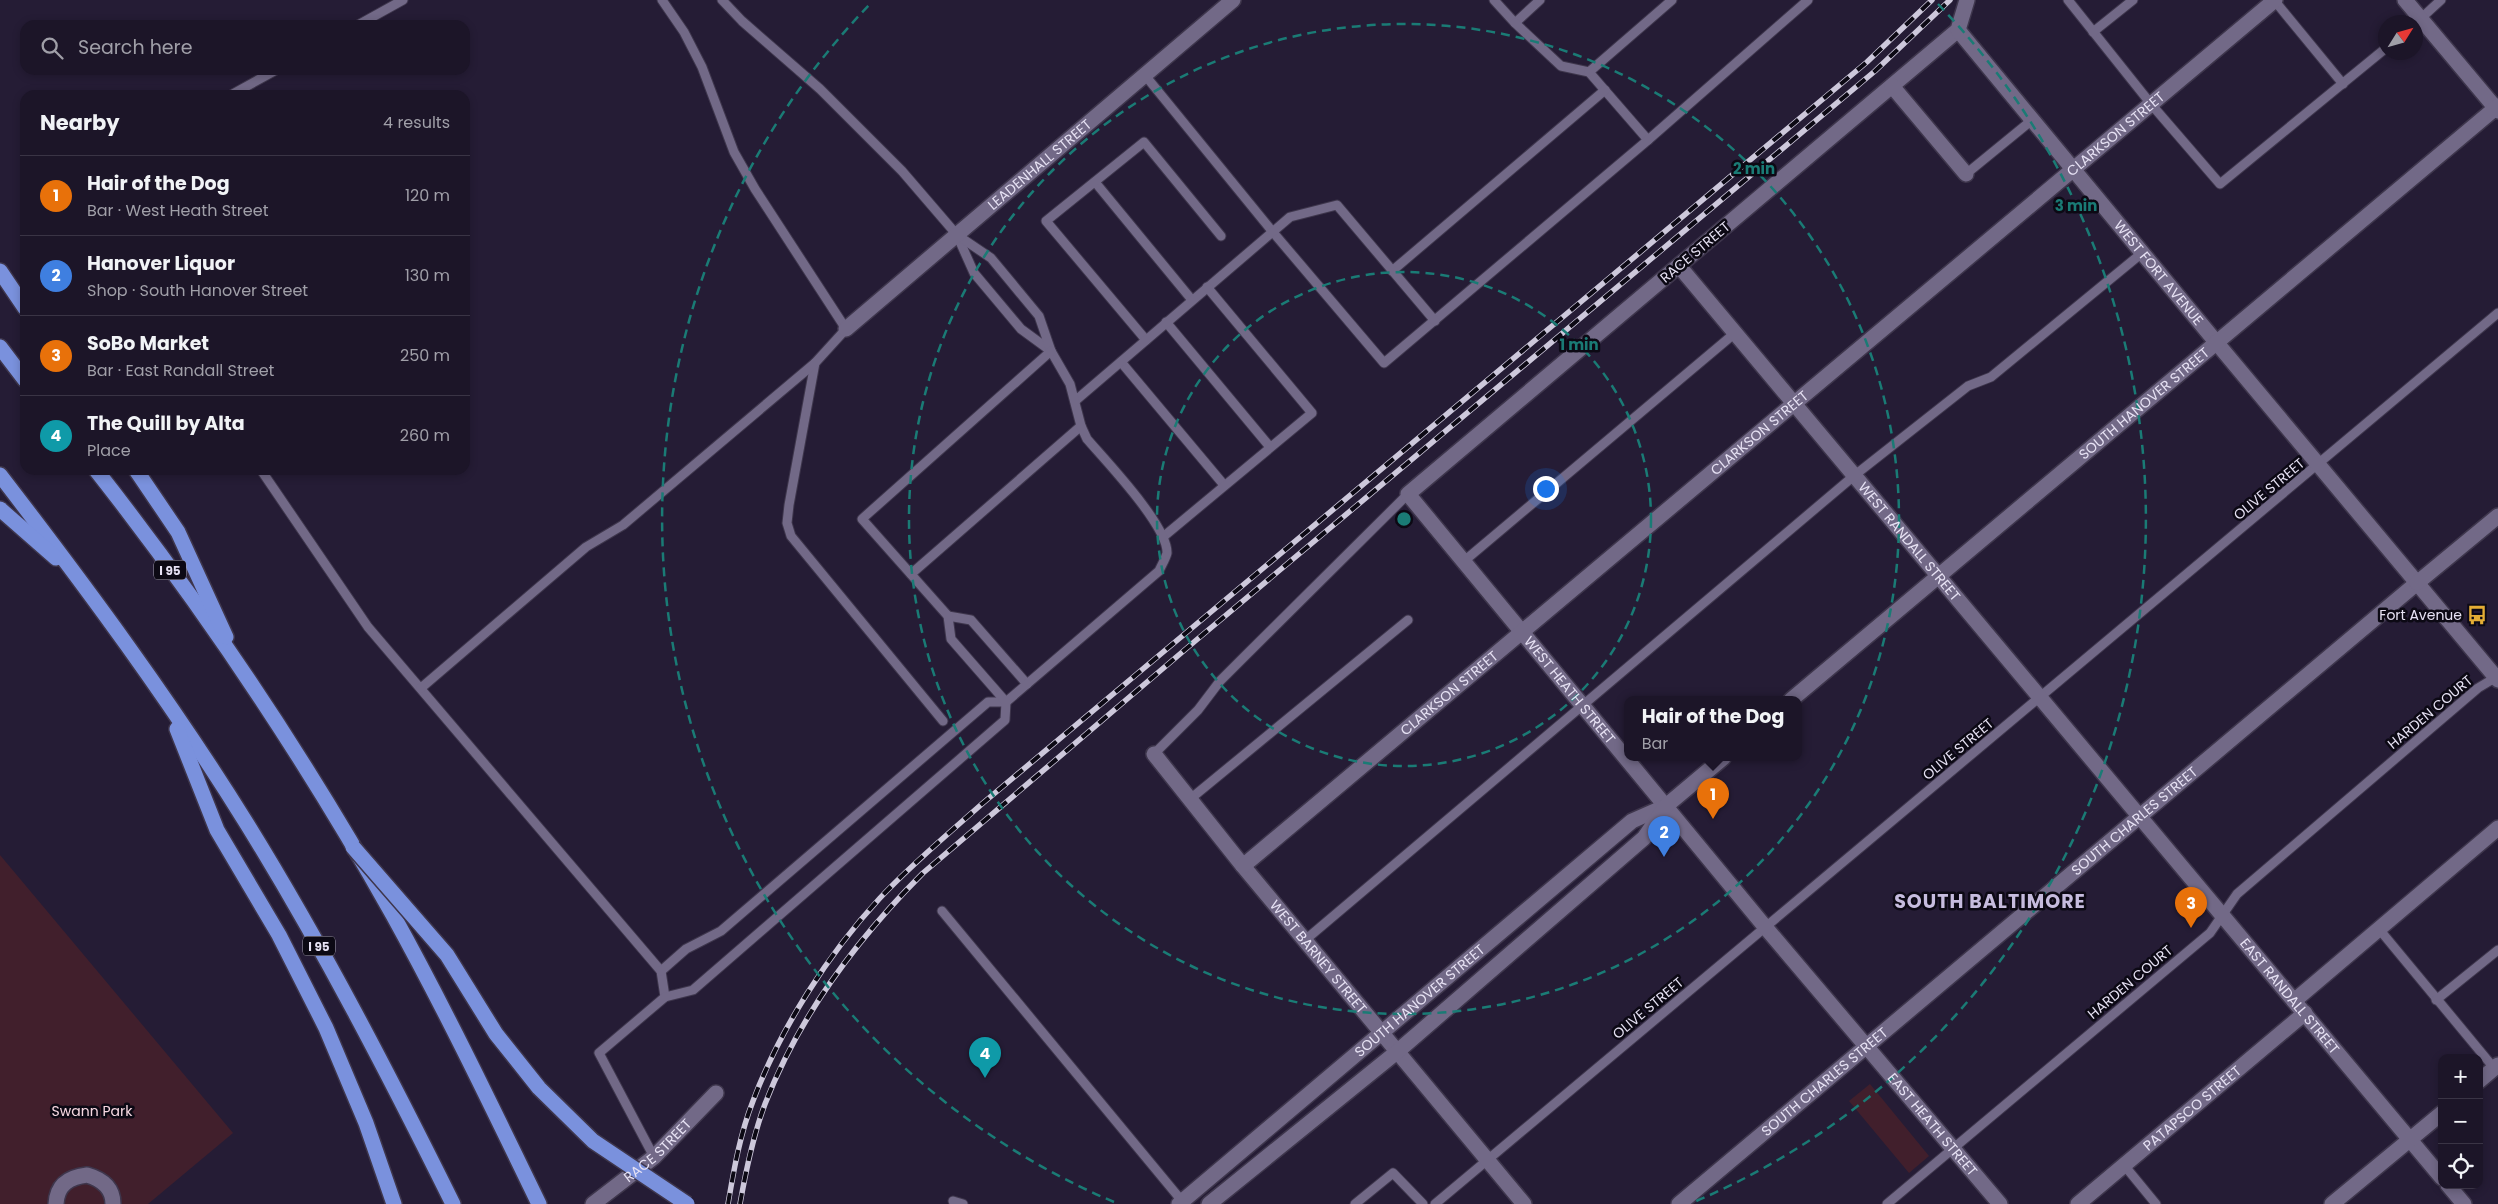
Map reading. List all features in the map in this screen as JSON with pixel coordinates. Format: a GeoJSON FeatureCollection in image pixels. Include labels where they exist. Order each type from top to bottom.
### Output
{"type":"FeatureCollection","features":[{"type":"Feature","properties":{"kind":"highway"},"geometry":{"type":"LineString","coordinates":[[0,271],[20,301]]}},
{"type":"Feature","properties":{"kind":"highway"},"geometry":{"type":"LineString","coordinates":[[0,347],[20,373]]}},
{"type":"Feature","properties":{"kind":"highway","name":"I 95"},"geometry":{"type":"LineString","coordinates":[[0,475],[79,578],[165,699],[246,823],[324,953],[453,1204]]}},
{"type":"Feature","properties":{"kind":"highway","name":"I 95"},"geometry":{"type":"LineString","coordinates":[[100,475],[242,672],[353,847],[432,989],[539,1204]]}},
{"type":"Feature","properties":{"kind":"highway"},"geometry":{"type":"LineString","coordinates":[[139,475],[178,532],[242,672]]}},
{"type":"Feature","properties":{"kind":"highway"},"geometry":{"type":"LineString","coordinates":[[0,509],[79,578]]}},
{"type":"Feature","properties":{"kind":"highway"},"geometry":{"type":"LineString","coordinates":[[165,699],[218,830],[279,935],[326,1028],[366,1123],[394,1204]]}},
{"type":"Feature","properties":{"kind":"highway"},"geometry":{"type":"LineString","coordinates":[[353,847],[447,955],[496,1034],[539,1088],[593,1141],[687,1204]]}},
{"type":"Feature","properties":{"kind":"street","name":"LEADENHALL STREET"},"geometry":{"type":"LineString","coordinates":[[846,329],[1233,0]]}},
{"type":"Feature","properties":{"kind":"street"},"geometry":{"type":"LineString","coordinates":[[1958,30],[1967,0]]}},
{"type":"Feature","properties":{"kind":"street","name":"CLARKSON STREET"},"geometry":{"type":"LineString","coordinates":[[1243,866],[2275,0]]}},
{"type":"Feature","properties":{"kind":"street"},"geometry":{"type":"LineString","coordinates":[[2405,0],[2414,15]]}},
{"type":"Feature","properties":{"kind":"street"},"geometry":{"type":"LineString","coordinates":[[2423,27],[2497,108]]}},
{"type":"Feature","properties":{"kind":"street","name":"RACE STREET"},"geometry":{"type":"LineString","coordinates":[[1408,494],[1958,30]]}},
{"type":"Feature","properties":{"kind":"street","name":"WEST FORT AVENUE"},"geometry":{"type":"LineString","coordinates":[[1958,30],[2497,678]]}},
{"type":"Feature","properties":{"kind":"street"},"geometry":{"type":"LineString","coordinates":[[1892,86],[1966,174]]}},
{"type":"Feature","properties":{"kind":"street","name":"SOUTH HANOVER STREET"},"geometry":{"type":"LineString","coordinates":[[1797,696],[2497,108]]}},
{"type":"Feature","properties":{"kind":"street","name":"WEST RANDALL STREET"},"geometry":{"type":"LineString","coordinates":[[1679,266],[2140,816]]}},
{"type":"Feature","properties":{"kind":"street","name":"WEST HEATH STREET"},"geometry":{"type":"LineString","coordinates":[[1408,494],[1624,755]]}},
{"type":"Feature","properties":{"kind":"street","name":"SOUTH CHARLES STREET"},"geometry":{"type":"LineString","coordinates":[[1679,1204],[2498,516]]}},
{"type":"Feature","properties":{"kind":"street","name":"WEST BARNEY STREET"},"geometry":{"type":"LineString","coordinates":[[1154,754],[1243,866],[1524,1204]]}},
{"type":"Feature","properties":{"kind":"street","name":"WEST HEATH STREET"},"geometry":{"type":"LineString","coordinates":[[1629,761],[1866,1046]]}},
{"type":"Feature","properties":{"kind":"street","name":"SOUTH HANOVER STREET"},"geometry":{"type":"LineString","coordinates":[[1209,1204],[1398,1051],[1644,838],[1666,806],[1719,761]]}},
{"type":"Feature","properties":{"kind":"street","name":"SOUTH HANOVER STREET"},"geometry":{"type":"LineString","coordinates":[[1181,1203],[1632,821],[1666,806]]}},
{"type":"Feature","properties":{"kind":"street","name":"EAST RANDALL STREET"},"geometry":{"type":"LineString","coordinates":[[2140,816],[2438,1173]]}},
{"type":"Feature","properties":{"kind":"street"},"geometry":{"type":"LineString","coordinates":[[2294,1001],[2498,828]]}},
{"type":"Feature","properties":{"kind":"street","name":"PATAPSCO STREET"},"geometry":{"type":"LineString","coordinates":[[2078,1204],[2305,1014]]}},
{"type":"Feature","properties":{"kind":"street","name":"EAST HEATH STREET"},"geometry":{"type":"LineString","coordinates":[[1866,1046],[2000,1204]]}},
{"type":"Feature","properties":{"kind":"street"},"geometry":{"type":"LineString","coordinates":[[2483,1078],[2496,1067]]}},
{"type":"Feature","properties":{"kind":"street","name":"RACE STREET"},"geometry":{"type":"LineString","coordinates":[[593,1204],[654,1156],[716,1092]]}},
{"type":"Feature","properties":{"kind":"street"},"geometry":{"type":"LineString","coordinates":[[2332,1204],[2438,1116]]}},
{"type":"Feature","properties":{"kind":"street"},"geometry":{"type":"LineString","coordinates":[[56,1204],[60,1188],[67,1180],[86,1175],[105,1183],[113,1204]]}},
{"type":"Feature","properties":{"kind":"street"},"geometry":{"type":"LineString","coordinates":[[2451,1189],[2464,1204]]}},
{"type":"Feature","properties":{"kind":"lane"},"geometry":{"type":"LineString","coordinates":[[367,20],[403,0]]}},
{"type":"Feature","properties":{"kind":"lane"},"geometry":{"type":"LineString","coordinates":[[421,688],[586,547],[623,525],[815,363],[846,329],[755,189],[734,152],[702,67],[684,32],[662,0]]}},
{"type":"Feature","properties":{"kind":"lane"},"geometry":{"type":"LineString","coordinates":[[661,970],[686,949],[721,930],[988,702],[1006,702],[1159,571],[1167,554],[1163,537],[1150,515],[1087,439],[1081,426],[1070,384],[1051,351],[1039,316],[991,258],[957,235],[895,164],[820,89],[742,21],[722,0]]}},
{"type":"Feature","properties":{"kind":"lane"},"geometry":{"type":"LineString","coordinates":[[1494,0],[1515,24],[1561,66],[1589,72],[1648,140]]}},
{"type":"Feature","properties":{"kind":"lane"},"geometry":{"type":"LineString","coordinates":[[1515,24],[1540,0]]}},
{"type":"Feature","properties":{"kind":"lane"},"geometry":{"type":"LineString","coordinates":[[1589,72],[1672,0]]}},
{"type":"Feature","properties":{"kind":"lane"},"geometry":{"type":"LineString","coordinates":[[1144,74],[1272,231],[1384,363],[1648,140],[1808,0]]}},
{"type":"Feature","properties":{"kind":"lane"},"geometry":{"type":"LineString","coordinates":[[2068,0],[2151,104],[2220,184],[2378,55]]}},
{"type":"Feature","properties":{"kind":"lane"},"geometry":{"type":"LineString","coordinates":[[2093,32],[2133,0]]}},
{"type":"Feature","properties":{"kind":"lane"},"geometry":{"type":"LineString","coordinates":[[2275,0],[2343,84]]}},
{"type":"Feature","properties":{"kind":"lane"},"geometry":{"type":"LineString","coordinates":[[2423,16],[2441,0]]}},
{"type":"Feature","properties":{"kind":"lane"},"geometry":{"type":"LineString","coordinates":[[240,90],[267,75]]}},
{"type":"Feature","properties":{"kind":"lane"},"geometry":{"type":"LineString","coordinates":[[1392,271],[1604,90]]}},
{"type":"Feature","properties":{"kind":"lane"},"geometry":{"type":"LineString","coordinates":[[1966,174],[2032,120]]}},
{"type":"Feature","properties":{"kind":"lane"},"geometry":{"type":"LineString","coordinates":[[1146,340],[1046,221],[1144,142],[1222,236]]}},
{"type":"Feature","properties":{"kind":"lane"},"geometry":{"type":"LineString","coordinates":[[1095,182],[1192,300]]}},
{"type":"Feature","properties":{"kind":"lane"},"geometry":{"type":"LineString","coordinates":[[1075,401],[1290,217],[1337,205],[1435,321]]}},
{"type":"Feature","properties":{"kind":"lane"},"geometry":{"type":"LineString","coordinates":[[957,235],[974,273],[1021,329],[1051,351]]}},
{"type":"Feature","properties":{"kind":"lane"},"geometry":{"type":"LineString","coordinates":[[1304,940],[1854,476],[1968,386],[1991,377],[2142,252]]}},
{"type":"Feature","properties":{"kind":"lane"},"geometry":{"type":"LineString","coordinates":[[1163,537],[1312,412],[1207,287]]}},
{"type":"Feature","properties":{"kind":"lane","name":"OLIVE STREET"},"geometry":{"type":"LineString","coordinates":[[1435,1204],[2498,313]]}},
{"type":"Feature","properties":{"kind":"lane"},"geometry":{"type":"LineString","coordinates":[[1166,322],[1270,447]]}},
{"type":"Feature","properties":{"kind":"lane"},"geometry":{"type":"LineString","coordinates":[[1464,562],[1735,333]]}},
{"type":"Feature","properties":{"kind":"lane"},"geometry":{"type":"LineString","coordinates":[[654,1156],[599,1053],[665,997],[693,990],[1005,720],[1006,702],[951,639],[948,616],[862,519],[1051,351]]}},
{"type":"Feature","properties":{"kind":"lane"},"geometry":{"type":"LineString","coordinates":[[1121,362],[1224,486]]}},
{"type":"Feature","properties":{"kind":"lane"},"geometry":{"type":"LineString","coordinates":[[815,363],[789,506],[787,523],[790,536],[943,721]]}},
{"type":"Feature","properties":{"kind":"lane"},"geometry":{"type":"LineString","coordinates":[[911,574],[1081,426]]}},
{"type":"Feature","properties":{"kind":"lane"},"geometry":{"type":"LineString","coordinates":[[264,475],[362,619],[661,970],[665,997]]}},
{"type":"Feature","properties":{"kind":"lane"},"geometry":{"type":"LineString","coordinates":[[1154,754],[1198,710],[1232,669],[1408,494]]}},
{"type":"Feature","properties":{"kind":"lane"},"geometry":{"type":"LineString","coordinates":[[948,616],[971,620],[1027,684]]}},
{"type":"Feature","properties":{"kind":"lane"},"geometry":{"type":"LineString","coordinates":[[1189,800],[1408,620]]}},
{"type":"Feature","properties":{"kind":"lane","name":"HARDEN COURT"},"geometry":{"type":"LineString","coordinates":[[1887,1204],[2210,933],[2237,894],[2478,688],[2497,678]]}},
{"type":"Feature","properties":{"kind":"lane"},"geometry":{"type":"LineString","coordinates":[[942,911],[1181,1203]]}},
{"type":"Feature","properties":{"kind":"lane"},"geometry":{"type":"LineString","coordinates":[[2379,929],[2436,1000],[2496,1067]]}},
{"type":"Feature","properties":{"kind":"lane"},"geometry":{"type":"LineString","coordinates":[[2436,1000],[2498,950]]}},
{"type":"Feature","properties":{"kind":"lane"},"geometry":{"type":"LineString","coordinates":[[2124,1166],[2156,1204]]}},
{"type":"Feature","properties":{"kind":"lane"},"geometry":{"type":"LineString","coordinates":[[1355,1204],[1393,1173],[1423,1204]]}},
{"type":"Feature","properties":{"kind":"lane"},"geometry":{"type":"LineString","coordinates":[[953,1201],[963,1204]]}},
{"type":"Feature","properties":{"kind":"green space","name":"Swann Park"},"geometry":{"type":"Polygon","coordinates":[[[0,855],[233,1133],[148,1204],[0,1204],[0,855]]]}},
{"type":"Feature","properties":{"kind":"green space"},"geometry":{"type":"Polygon","coordinates":[[[1870,1084],[1929,1156],[1909,1173],[1849,1101],[1870,1084]]]}},
{"type":"Feature","properties":{"kind":"railway"},"geometry":{"type":"LineString","coordinates":[[728,1204],[744,1126],[764,1074],[777,1047],[791,1020],[824,968],[842,943],[892,885],[983,803],[1867,62],[1932,0]]}},
{"type":"Feature","properties":{"kind":"railway"},"geometry":{"type":"LineString","coordinates":[[740,1204],[750,1153],[765,1104],[795,1040],[832,980],[853,952],[923,873],[1194,642],[1875,71],[1950,0]]}},
{"type":"Feature","properties":{"kind":"place","name":"Fort Avenue"},"geometry":{"type":"Point","coordinates":[2477,615]}},
{"type":"Feature","properties":{"kind":"place","name":"Hair of the Dog"},"geometry":{"type":"Point","coordinates":[1713,819]}},
{"type":"Feature","properties":{"kind":"place","name":"Hanover Liquor"},"geometry":{"type":"Point","coordinates":[1664,857]}},
{"type":"Feature","properties":{"kind":"place","name":"SoBo Market"},"geometry":{"type":"Point","coordinates":[2191,928]}},
{"type":"Feature","properties":{"kind":"place","name":"The Quill by Alta"},"geometry":{"type":"Point","coordinates":[985,1078]}},
{"type":"Feature","properties":{"kind":"district","name":"SOUTH BALTIMORE"},"geometry":{"type":"Point","coordinates":[1990,901]}}]}
